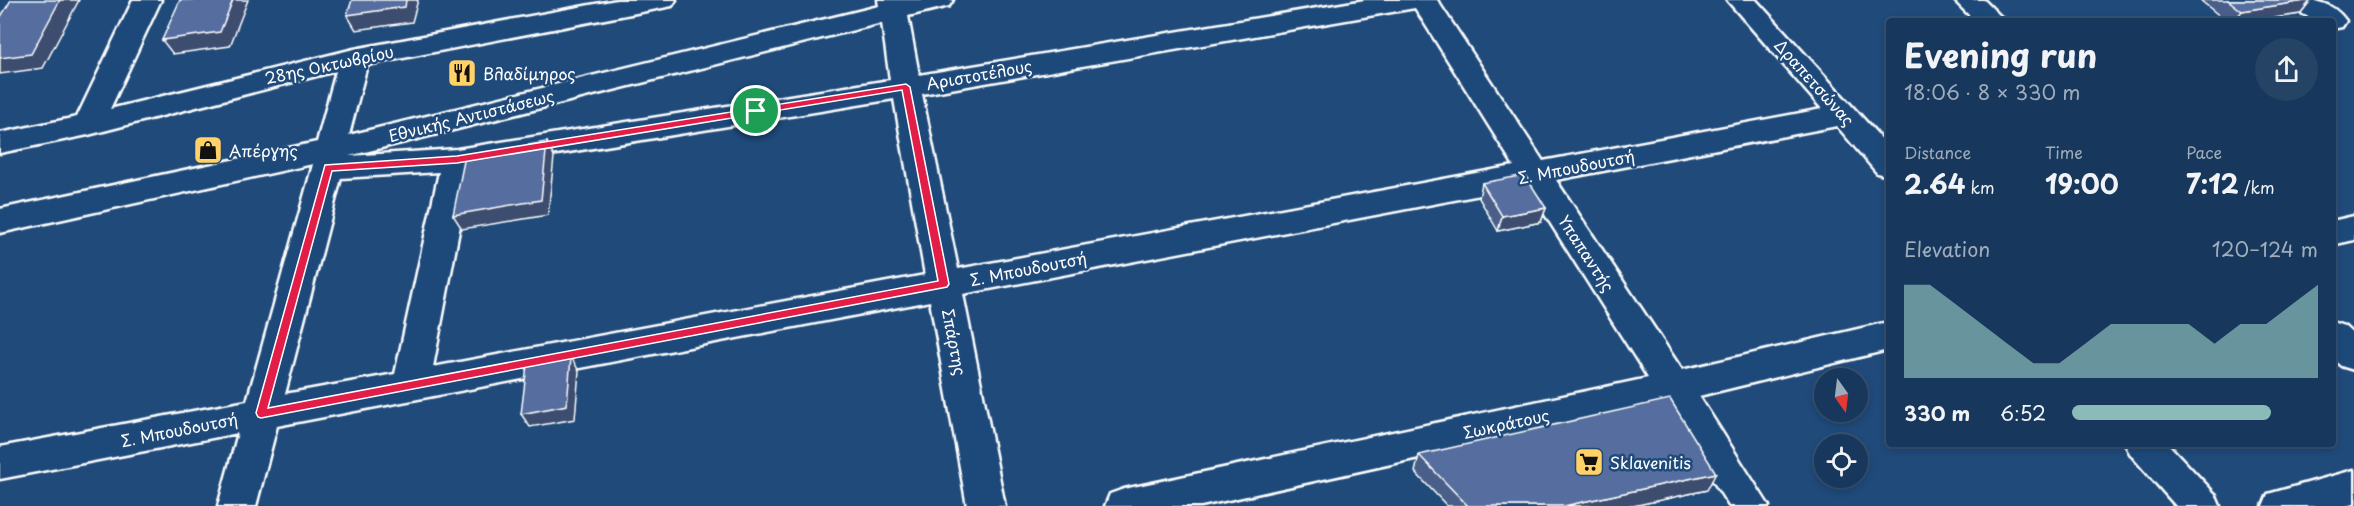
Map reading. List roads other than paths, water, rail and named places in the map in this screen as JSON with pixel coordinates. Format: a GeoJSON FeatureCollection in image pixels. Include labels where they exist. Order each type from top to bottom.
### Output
{"type":"FeatureCollection","features":[{"type":"Feature","properties":{"kind":"street"},"geometry":{"type":"LineString","coordinates":[[88,125],[147,0]]}},
{"type":"Feature","properties":{"kind":"street","name":"Εθνικής Αντιστάσεως"},"geometry":{"type":"LineString","coordinates":[[0,221],[329,159],[893,5],[939,0]]}},
{"type":"Feature","properties":{"kind":"street","name":"Αριστοτέλους"},"geometry":{"type":"LineString","coordinates":[[329,159],[457,160],[906,87],[1414,0]]}},
{"type":"Feature","properties":{"kind":"street","name":"Υπαπαντής"},"geometry":{"type":"LineString","coordinates":[[1423,0],[1750,506]]}},
{"type":"Feature","properties":{"kind":"street","name":"Δραπετσώνας"},"geometry":{"type":"LineString","coordinates":[[1742,0],[1886,163]]}},
{"type":"Feature","properties":{"kind":"street"},"geometry":{"type":"LineString","coordinates":[[1968,0],[1988,18]]}},
{"type":"Feature","properties":{"kind":"street"},"geometry":{"type":"LineString","coordinates":[[2303,0],[2328,18]]}},
{"type":"Feature","properties":{"kind":"street","name":"28ης Οκτωβρίου"},"geometry":{"type":"LineString","coordinates":[[0,143],[88,125],[240,84],[354,58],[501,28],[653,1]]}},
{"type":"Feature","properties":{"kind":"street","name":"Σπάρτης"},"geometry":{"type":"LineString","coordinates":[[893,5],[906,87],[986,506]]}},
{"type":"Feature","properties":{"kind":"street"},"geometry":{"type":"LineString","coordinates":[[2336,20],[2354,17]]}},
{"type":"Feature","properties":{"kind":"street"},"geometry":{"type":"LineString","coordinates":[[2336,24],[2354,37]]}},
{"type":"Feature","properties":{"kind":"street"},"geometry":{"type":"LineString","coordinates":[[237,506],[354,58]]}},
{"type":"Feature","properties":{"kind":"street","name":"Σ. Μπουδουτσή"},"geometry":{"type":"LineString","coordinates":[[0,463],[1844,115]]}},
{"type":"Feature","properties":{"kind":"street"},"geometry":{"type":"LineString","coordinates":[[411,386],[457,160]]}},
{"type":"Feature","properties":{"kind":"street"},"geometry":{"type":"LineString","coordinates":[[2336,232],[2354,228]]}},
{"type":"Feature","properties":{"kind":"street","name":"Σωκράτους"},"geometry":{"type":"LineString","coordinates":[[1124,506],[1673,387],[1886,336]]}},
{"type":"Feature","properties":{"kind":"street"},"geometry":{"type":"LineString","coordinates":[[2336,340],[2354,356]]}},
{"type":"Feature","properties":{"kind":"street"},"geometry":{"type":"LineString","coordinates":[[2147,447],[2201,506]]}},
{"type":"Feature","properties":{"kind":"street"},"geometry":{"type":"LineString","coordinates":[[2282,506],[2354,487]]}},
{"type":"Feature","properties":{"kind":"place","name":"Βλαδίμηρος"},"geometry":{"type":"Point","coordinates":[462,73]}},
{"type":"Feature","properties":{"kind":"place","name":"Απέργης"},"geometry":{"type":"Point","coordinates":[208,150]}},
{"type":"Feature","properties":{"kind":"place","name":"Sklavenitis"},"geometry":{"type":"Point","coordinates":[1589,462]}}]}
